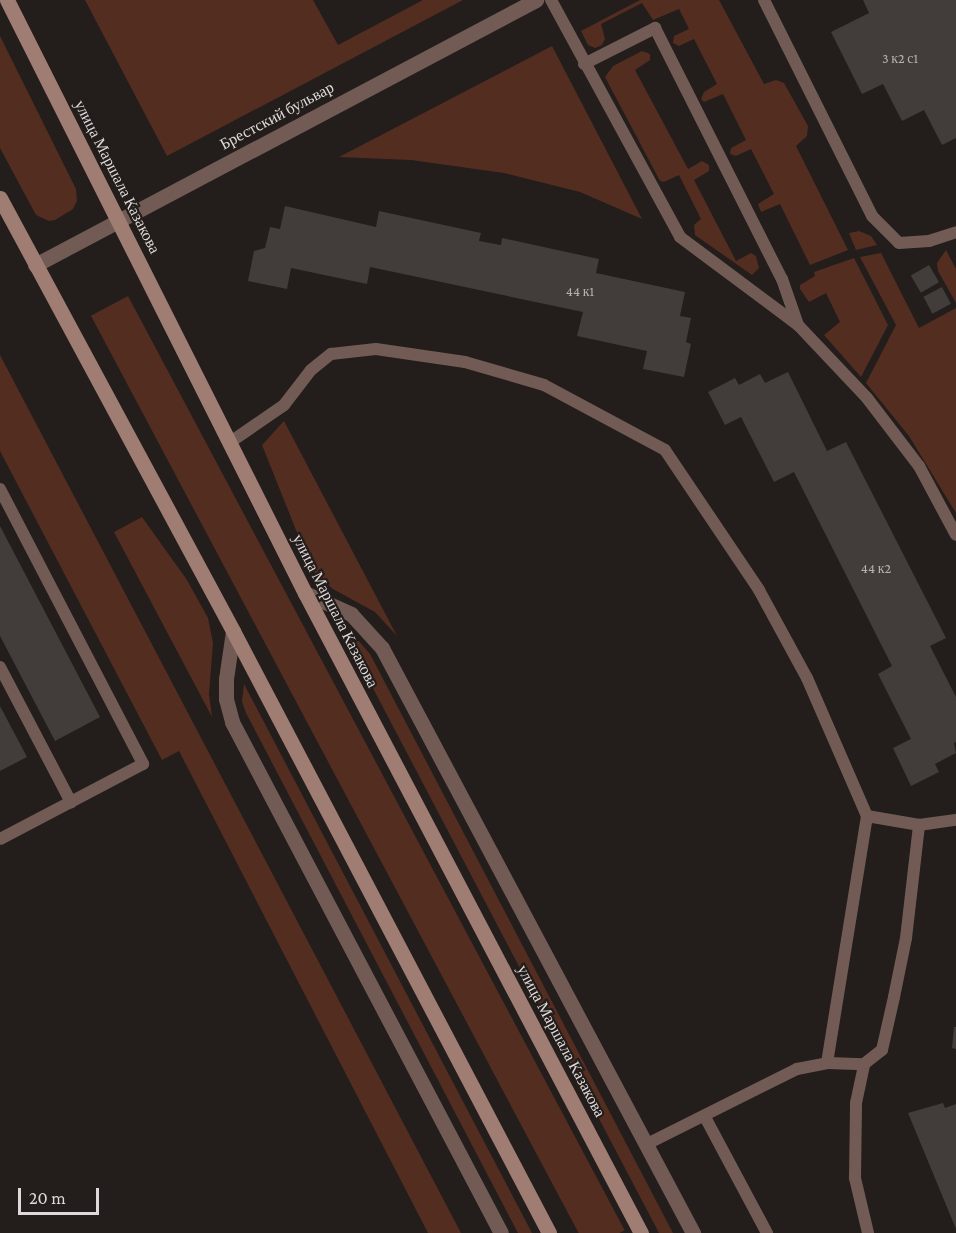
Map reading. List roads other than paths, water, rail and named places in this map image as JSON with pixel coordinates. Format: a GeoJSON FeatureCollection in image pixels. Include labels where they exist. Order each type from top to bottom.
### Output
{"type":"FeatureCollection","features":[{"type":"Feature","properties":{"kind":"main road","name":"улица Маршала Казакова"},"geometry":{"type":"LineString","coordinates":[[7,0],[305,593],[641,1233]]}},
{"type":"Feature","properties":{"kind":"main road"},"geometry":{"type":"LineString","coordinates":[[0,198],[233,630],[549,1233]]}},
{"type":"Feature","properties":{"kind":"street","name":"Брестский бульвар"},"geometry":{"type":"LineString","coordinates":[[35,265],[536,0]]}},
{"type":"Feature","properties":{"kind":"street"},"geometry":{"type":"LineString","coordinates":[[305,593],[351,614],[382,648],[693,1233]]}},
{"type":"Feature","properties":{"kind":"street"},"geometry":{"type":"LineString","coordinates":[[233,630],[226,689],[232,722],[501,1233]]}},
{"type":"Feature","properties":{"kind":"lane"},"geometry":{"type":"LineString","coordinates":[[551,0],[680,237],[798,325],[867,398],[904,445],[933,488],[956,535]]}},
{"type":"Feature","properties":{"kind":"lane"},"geometry":{"type":"LineString","coordinates":[[764,0],[872,216],[899,243],[929,242],[956,232]]}},
{"type":"Feature","properties":{"kind":"lane"},"geometry":{"type":"LineString","coordinates":[[584,64],[655,28],[783,279],[798,325]]}},
{"type":"Feature","properties":{"kind":"lane"},"geometry":{"type":"LineString","coordinates":[[229,443],[284,405],[311,370],[331,354],[376,349],[465,362],[544,385],[665,450],[770,609],[807,678],[867,816],[827,1063]]}},
{"type":"Feature","properties":{"kind":"lane"},"geometry":{"type":"LineString","coordinates":[[0,489],[143,764],[0,839]]}},
{"type":"Feature","properties":{"kind":"lane"},"geometry":{"type":"LineString","coordinates":[[0,667],[71,802]]}},
{"type":"Feature","properties":{"kind":"lane"},"geometry":{"type":"LineString","coordinates":[[867,816],[919,825],[956,820]]}},
{"type":"Feature","properties":{"kind":"lane"},"geometry":{"type":"LineString","coordinates":[[647,1144],[797,1069],[827,1063],[864,1064],[882,1050],[906,938],[919,825]]}},
{"type":"Feature","properties":{"kind":"lane"},"geometry":{"type":"LineString","coordinates":[[864,1064],[856,1103],[855,1178],[868,1233]]}},
{"type":"Feature","properties":{"kind":"lane"},"geometry":{"type":"LineString","coordinates":[[705,1117],[767,1233]]}}]}
